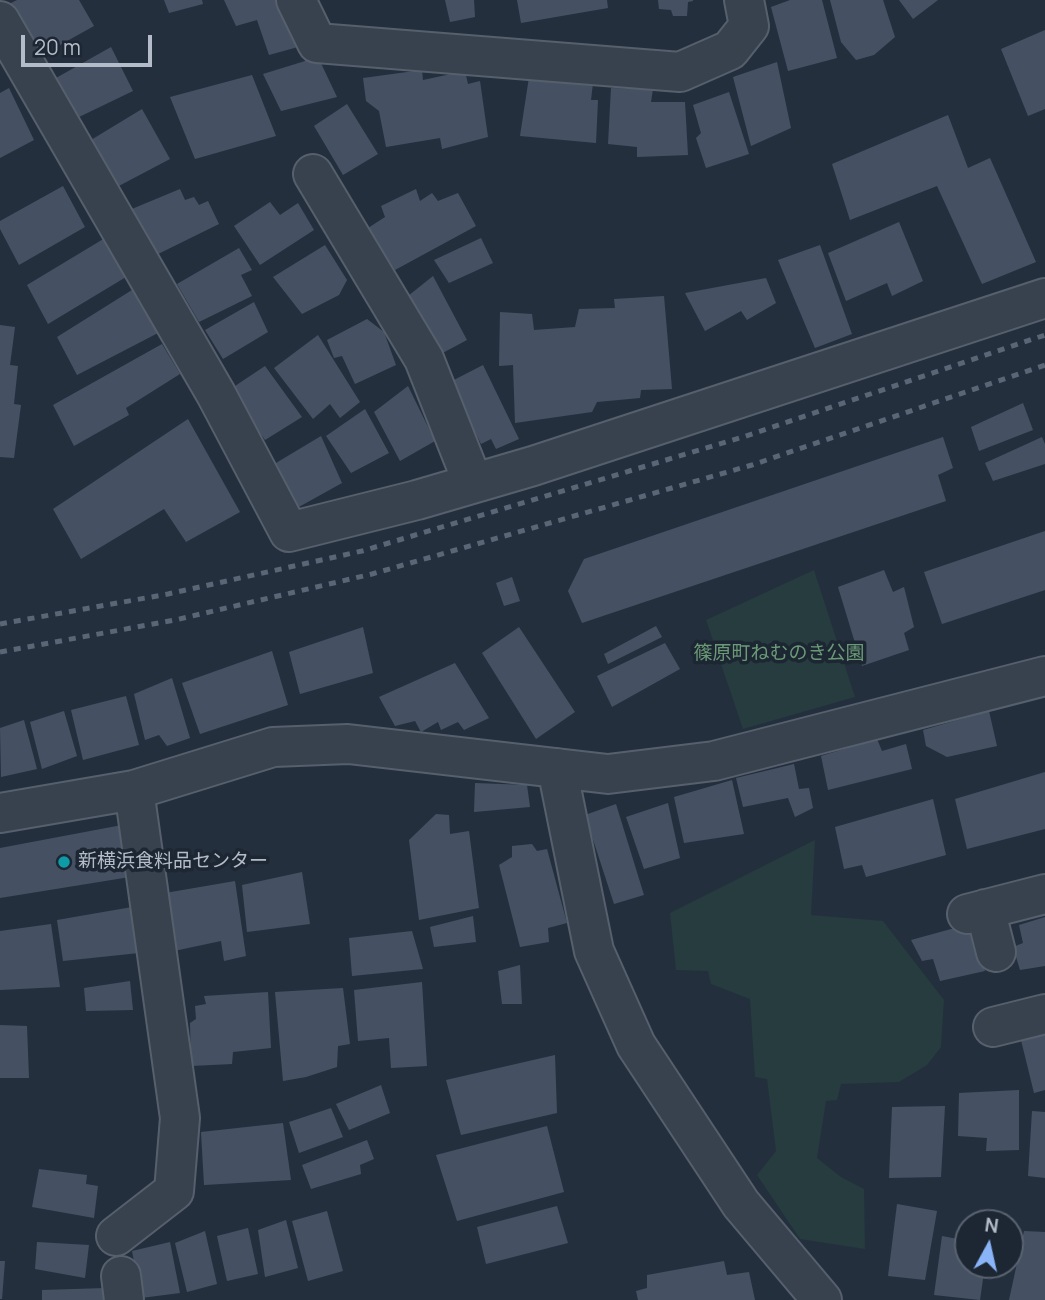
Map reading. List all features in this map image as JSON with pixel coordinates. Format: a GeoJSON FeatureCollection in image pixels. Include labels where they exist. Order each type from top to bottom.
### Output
{"type":"FeatureCollection","features":[{"type":"Feature","properties":{"kind":"street"},"geometry":{"type":"LineString","coordinates":[[296,0],[317,43],[680,72],[730,50],[749,26],[744,0]]}},
{"type":"Feature","properties":{"kind":"street"},"geometry":{"type":"LineString","coordinates":[[0,21],[216,394],[289,531],[533,466],[1045,298]]}},
{"type":"Feature","properties":{"kind":"street"},"geometry":{"type":"LineString","coordinates":[[313,174],[424,359],[473,483]]}},
{"type":"Feature","properties":{"kind":"street"},"geometry":{"type":"LineString","coordinates":[[0,813],[134,790],[273,747],[348,744],[608,774],[714,761],[1045,676]]}},
{"type":"Feature","properties":{"kind":"street"},"geometry":{"type":"LineString","coordinates":[[557,768],[594,951],[636,1045],[741,1204],[822,1300]]}},
{"type":"Feature","properties":{"kind":"street"},"geometry":{"type":"LineString","coordinates":[[117,1236],[174,1191],[180,1118],[134,790]]}},
{"type":"Feature","properties":{"kind":"street"},"geometry":{"type":"LineString","coordinates":[[996,952],[976,912],[1045,894]]}},
{"type":"Feature","properties":{"kind":"street"},"geometry":{"type":"LineString","coordinates":[[993,1027],[1045,1014]]}},
{"type":"Feature","properties":{"kind":"green space","name":"篠原町ねむのき公園"},"geometry":{"type":"Polygon","coordinates":[[[814,570],[855,697],[743,729],[706,620],[814,570]]]}},
{"type":"Feature","properties":{"kind":"green space"},"geometry":{"type":"Polygon","coordinates":[[[815,840],[811,915],[883,921],[944,1000],[941,1047],[927,1065],[899,1082],[841,1084],[837,1100],[826,1101],[817,1158],[841,1177],[864,1189],[865,1249],[800,1239],[757,1175],[776,1151],[767,1079],[755,1077],[750,999],[711,984],[708,971],[676,970],[670,913],[815,840]]]}},
{"type":"Feature","properties":{"kind":"building"},"geometry":{"type":"Polygon","coordinates":[[[17,0],[79,0],[94,26],[60,45],[53,37],[30,50],[9,4],[17,0]]]}},
{"type":"Feature","properties":{"kind":"building"},"geometry":{"type":"Polygon","coordinates":[[[164,0],[202,0],[203,4],[169,13],[164,0]]]}},
{"type":"Feature","properties":{"kind":"building"},"geometry":{"type":"Polygon","coordinates":[[[224,0],[276,0],[298,47],[269,55],[257,20],[236,26],[224,0]]]}},
{"type":"Feature","properties":{"kind":"building"},"geometry":{"type":"Polygon","coordinates":[[[445,0],[474,0],[475,17],[450,22],[445,0]]]}},
{"type":"Feature","properties":{"kind":"building"},"geometry":{"type":"Polygon","coordinates":[[[517,0],[607,0],[608,8],[521,23],[517,0]]]}},
{"type":"Feature","properties":{"kind":"building"},"geometry":{"type":"Polygon","coordinates":[[[658,0],[693,1],[688,2],[687,16],[673,16],[671,10],[659,9],[658,0]]]}},
{"type":"Feature","properties":{"kind":"building"},"geometry":{"type":"Polygon","coordinates":[[[790,0],[822,0],[837,58],[788,71],[771,7],[790,0]]]}},
{"type":"Feature","properties":{"kind":"building"},"geometry":{"type":"Polygon","coordinates":[[[830,0],[883,0],[895,37],[874,55],[856,60],[841,42],[830,0]]]}},
{"type":"Feature","properties":{"kind":"building"},"geometry":{"type":"Polygon","coordinates":[[[899,0],[938,0],[913,19],[899,0]]]}},
{"type":"Feature","properties":{"kind":"building"},"geometry":{"type":"Polygon","coordinates":[[[1045,30],[1045,109],[1028,116],[1001,49],[1045,30]]]}},
{"type":"Feature","properties":{"kind":"building"},"geometry":{"type":"Polygon","coordinates":[[[111,47],[133,91],[79,117],[56,78],[111,47]]]}},
{"type":"Feature","properties":{"kind":"building"},"geometry":{"type":"Polygon","coordinates":[[[318,57],[337,97],[281,111],[263,74],[318,57]]]}},
{"type":"Feature","properties":{"kind":"building"},"geometry":{"type":"Polygon","coordinates":[[[777,62],[791,128],[751,146],[733,77],[777,62]]]}},
{"type":"Feature","properties":{"kind":"building"},"geometry":{"type":"Polygon","coordinates":[[[422,70],[423,80],[465,71],[468,84],[480,81],[488,137],[442,149],[440,138],[386,147],[379,111],[366,101],[363,78],[422,70]]]}},
{"type":"Feature","properties":{"kind":"building"},"geometry":{"type":"Polygon","coordinates":[[[252,75],[276,136],[195,159],[170,97],[252,75]]]}},
{"type":"Feature","properties":{"kind":"building"},"geometry":{"type":"Polygon","coordinates":[[[529,77],[593,83],[591,100],[598,100],[596,143],[520,136],[529,77]]]}},
{"type":"Feature","properties":{"kind":"building"},"geometry":{"type":"Polygon","coordinates":[[[9,88],[34,140],[0,158],[0,93],[9,88]]]}},
{"type":"Feature","properties":{"kind":"building"},"geometry":{"type":"Polygon","coordinates":[[[611,88],[653,89],[651,102],[685,102],[688,155],[637,157],[637,147],[608,144],[611,88]]]}},
{"type":"Feature","properties":{"kind":"building"},"geometry":{"type":"Polygon","coordinates":[[[729,92],[749,154],[706,168],[696,138],[701,133],[693,105],[729,92]]]}},
{"type":"Feature","properties":{"kind":"building"},"geometry":{"type":"Polygon","coordinates":[[[347,104],[378,154],[343,175],[314,126],[347,104]]]}},
{"type":"Feature","properties":{"kind":"building"},"geometry":{"type":"Polygon","coordinates":[[[142,109],[170,159],[115,188],[86,143],[142,109]]]}},
{"type":"Feature","properties":{"kind":"building"},"geometry":{"type":"Polygon","coordinates":[[[948,115],[968,168],[990,158],[1036,262],[982,284],[937,186],[850,220],[832,164],[948,115]]]}},
{"type":"Feature","properties":{"kind":"building"},"geometry":{"type":"Polygon","coordinates":[[[63,186],[85,227],[19,265],[0,229],[0,221],[63,186]]]}},
{"type":"Feature","properties":{"kind":"building"},"geometry":{"type":"Polygon","coordinates":[[[180,189],[185,200],[194,197],[199,205],[208,201],[219,224],[154,256],[127,211],[180,189]]]}},
{"type":"Feature","properties":{"kind":"building"},"geometry":{"type":"Polygon","coordinates":[[[416,189],[420,201],[432,193],[438,201],[458,193],[476,226],[395,270],[368,228],[385,217],[381,206],[416,189]]]}},
{"type":"Feature","properties":{"kind":"building"},"geometry":{"type":"Polygon","coordinates":[[[270,202],[280,215],[298,203],[314,230],[260,265],[234,226],[270,202]]]}},
{"type":"Feature","properties":{"kind":"building"},"geometry":{"type":"Polygon","coordinates":[[[899,222],[923,281],[892,296],[887,283],[846,301],[828,253],[899,222]]]}},
{"type":"Feature","properties":{"kind":"building"},"geometry":{"type":"Polygon","coordinates":[[[105,238],[126,277],[48,324],[27,285],[105,238]]]}},
{"type":"Feature","properties":{"kind":"building"},"geometry":{"type":"Polygon","coordinates":[[[481,238],[493,263],[449,283],[434,260],[481,238]]]}},
{"type":"Feature","properties":{"kind":"building"},"geometry":{"type":"Polygon","coordinates":[[[325,245],[347,280],[339,295],[302,314],[273,277],[325,245]]]}},
{"type":"Feature","properties":{"kind":"building"},"geometry":{"type":"Polygon","coordinates":[[[820,245],[852,334],[815,348],[778,260],[820,245]]]}},
{"type":"Feature","properties":{"kind":"building"},"geometry":{"type":"Polygon","coordinates":[[[239,248],[252,270],[241,275],[252,296],[199,322],[177,284],[239,248]]]}},
{"type":"Feature","properties":{"kind":"building"},"geometry":{"type":"Polygon","coordinates":[[[433,276],[467,340],[437,356],[408,296],[433,276]]]}},
{"type":"Feature","properties":{"kind":"building"},"geometry":{"type":"Polygon","coordinates":[[[766,278],[776,303],[747,320],[741,311],[705,331],[685,293],[766,278]]]}},
{"type":"Feature","properties":{"kind":"building"},"geometry":{"type":"Polygon","coordinates":[[[132,290],[158,333],[77,375],[57,337],[132,290]]]}},
{"type":"Feature","properties":{"kind":"building"},"geometry":{"type":"Polygon","coordinates":[[[664,296],[672,389],[641,390],[640,398],[597,402],[592,412],[515,423],[513,365],[499,366],[500,312],[532,314],[534,330],[575,327],[579,309],[615,308],[614,299],[664,296]]]}},
{"type":"Feature","properties":{"kind":"building"},"geometry":{"type":"Polygon","coordinates":[[[254,302],[268,332],[223,359],[205,330],[254,302]]]}},
{"type":"Feature","properties":{"kind":"building"},"geometry":{"type":"Polygon","coordinates":[[[367,319],[384,332],[396,365],[355,384],[342,356],[334,358],[327,340],[367,319]]]}},
{"type":"Feature","properties":{"kind":"building"},"geometry":{"type":"Polygon","coordinates":[[[0,325],[15,327],[10,365],[18,366],[14,404],[21,405],[14,458],[0,457],[0,325]]]}},
{"type":"Feature","properties":{"kind":"building"},"geometry":{"type":"Polygon","coordinates":[[[318,335],[360,402],[340,418],[330,404],[313,419],[274,368],[318,335]]]}},
{"type":"Feature","properties":{"kind":"building"},"geometry":{"type":"Polygon","coordinates":[[[162,344],[180,374],[126,408],[129,415],[74,446],[53,405],[162,344]]]}},
{"type":"Feature","properties":{"kind":"building"},"geometry":{"type":"Polygon","coordinates":[[[483,365],[519,439],[496,449],[491,439],[481,444],[450,382],[483,365]]]}},
{"type":"Feature","properties":{"kind":"building"},"geometry":{"type":"Polygon","coordinates":[[[265,366],[302,417],[265,440],[229,390],[265,366]]]}},
{"type":"Feature","properties":{"kind":"building"},"geometry":{"type":"Polygon","coordinates":[[[408,386],[435,441],[400,461],[374,412],[408,386]]]}},
{"type":"Feature","properties":{"kind":"building"},"geometry":{"type":"Polygon","coordinates":[[[1023,403],[1033,430],[979,451],[971,427],[1023,403]]]}},
{"type":"Feature","properties":{"kind":"building"},"geometry":{"type":"Polygon","coordinates":[[[365,409],[389,453],[351,473],[326,436],[365,409]]]}},
{"type":"Feature","properties":{"kind":"building"},"geometry":{"type":"Polygon","coordinates":[[[188,419],[240,512],[186,542],[164,509],[81,559],[53,509],[188,419]]]}},
{"type":"Feature","properties":{"kind":"building"},"geometry":{"type":"Polygon","coordinates":[[[321,436],[342,483],[297,508],[271,466],[321,436]]]}},
{"type":"Feature","properties":{"kind":"building"},"geometry":{"type":"Polygon","coordinates":[[[943,437],[953,468],[938,475],[946,501],[582,623],[568,591],[584,559],[943,437]]]}},
{"type":"Feature","properties":{"kind":"building"},"geometry":{"type":"Polygon","coordinates":[[[1042,437],[1045,444],[1045,464],[993,481],[985,463],[1042,437]]]}},
{"type":"Feature","properties":{"kind":"building"},"geometry":{"type":"Polygon","coordinates":[[[1045,531],[1045,590],[942,624],[924,572],[1045,531]]]}},
{"type":"Feature","properties":{"kind":"building"},"geometry":{"type":"Polygon","coordinates":[[[884,570],[893,592],[904,587],[914,627],[904,633],[909,650],[862,666],[838,587],[884,570]]]}},
{"type":"Feature","properties":{"kind":"building"},"geometry":{"type":"Polygon","coordinates":[[[512,577],[520,601],[504,606],[496,583],[512,577]]]}},
{"type":"Feature","properties":{"kind":"building"},"geometry":{"type":"Polygon","coordinates":[[[656,626],[662,637],[608,664],[604,654],[656,626]]]}},
{"type":"Feature","properties":{"kind":"building"},"geometry":{"type":"Polygon","coordinates":[[[363,627],[373,673],[300,694],[289,652],[363,627]]]}},
{"type":"Feature","properties":{"kind":"building"},"geometry":{"type":"Polygon","coordinates":[[[519,627],[575,712],[536,739],[482,653],[519,627]]]}},
{"type":"Feature","properties":{"kind":"building"},"geometry":{"type":"Polygon","coordinates":[[[665,643],[680,669],[612,707],[597,676],[665,643]]]}},
{"type":"Feature","properties":{"kind":"building"},"geometry":{"type":"Polygon","coordinates":[[[272,651],[288,705],[200,734],[182,683],[272,651]]]}},
{"type":"Feature","properties":{"kind":"building"},"geometry":{"type":"Polygon","coordinates":[[[455,663],[489,718],[464,730],[458,722],[441,730],[438,722],[421,732],[415,721],[395,726],[379,697],[455,663]]]}},
{"type":"Feature","properties":{"kind":"building"},"geometry":{"type":"Polygon","coordinates":[[[172,678],[190,738],[167,746],[159,735],[145,740],[134,694],[172,678]]]}},
{"type":"Feature","properties":{"kind":"building"},"geometry":{"type":"Polygon","coordinates":[[[126,696],[139,745],[83,760],[71,710],[126,696]]]}},
{"type":"Feature","properties":{"kind":"building"},"geometry":{"type":"Polygon","coordinates":[[[64,711],[77,756],[42,769],[30,722],[64,711]]]}},
{"type":"Feature","properties":{"kind":"building"},"geometry":{"type":"Polygon","coordinates":[[[989,711],[997,746],[947,757],[926,746],[923,730],[989,711]]]}},
{"type":"Feature","properties":{"kind":"building"},"geometry":{"type":"Polygon","coordinates":[[[24,720],[37,769],[1,777],[0,728],[24,720]]]}},
{"type":"Feature","properties":{"kind":"building"},"geometry":{"type":"Polygon","coordinates":[[[877,739],[882,751],[906,744],[912,769],[828,790],[821,756],[877,739]]]}},
{"type":"Feature","properties":{"kind":"building"},"geometry":{"type":"Polygon","coordinates":[[[794,764],[799,789],[809,788],[813,808],[795,817],[788,798],[743,807],[736,778],[794,764]]]}},
{"type":"Feature","properties":{"kind":"building"},"geometry":{"type":"Polygon","coordinates":[[[1045,772],[1045,829],[967,849],[955,799],[1045,772]]]}},
{"type":"Feature","properties":{"kind":"building"},"geometry":{"type":"Polygon","coordinates":[[[732,780],[744,834],[684,843],[674,797],[732,780]]]}},
{"type":"Feature","properties":{"kind":"building"},"geometry":{"type":"Polygon","coordinates":[[[475,783],[527,785],[530,807],[474,812],[475,783]]]}},
{"type":"Feature","properties":{"kind":"building"},"geometry":{"type":"Polygon","coordinates":[[[933,799],[946,855],[866,877],[862,865],[844,869],[835,827],[933,799]]]}},
{"type":"Feature","properties":{"kind":"building"},"geometry":{"type":"Polygon","coordinates":[[[668,803],[680,858],[644,869],[626,817],[668,803]]]}},
{"type":"Feature","properties":{"kind":"building"},"geometry":{"type":"Polygon","coordinates":[[[616,804],[644,895],[614,904],[585,815],[616,804]]]}},
{"type":"Feature","properties":{"kind":"building"},"geometry":{"type":"Polygon","coordinates":[[[436,814],[449,815],[450,834],[469,831],[479,908],[419,920],[409,840],[436,814]]]}},
{"type":"Feature","properties":{"kind":"building","name":"新横浜食料品センター"},"geometry":{"type":"Polygon","coordinates":[[[122,825],[130,877],[0,898],[0,848],[122,825]]]}},
{"type":"Feature","properties":{"kind":"building"},"geometry":{"type":"Polygon","coordinates":[[[532,844],[537,851],[547,849],[567,923],[548,928],[549,942],[520,947],[499,865],[512,857],[512,846],[532,844]]]}},
{"type":"Feature","properties":{"kind":"building"},"geometry":{"type":"Polygon","coordinates":[[[302,872],[310,924],[247,932],[242,885],[302,872]]]}},
{"type":"Feature","properties":{"kind":"building"},"geometry":{"type":"Polygon","coordinates":[[[235,881],[246,956],[224,961],[221,941],[174,951],[165,893],[235,881]]]}},
{"type":"Feature","properties":{"kind":"building"},"geometry":{"type":"Polygon","coordinates":[[[132,907],[139,953],[63,961],[57,920],[132,907]]]}},
{"type":"Feature","properties":{"kind":"building"},"geometry":{"type":"Polygon","coordinates":[[[473,916],[476,942],[434,947],[430,927],[473,916]]]}},
{"type":"Feature","properties":{"kind":"building"},"geometry":{"type":"Polygon","coordinates":[[[1045,917],[1045,966],[1020,970],[1013,947],[1023,943],[1019,925],[1045,917]]]}},
{"type":"Feature","properties":{"kind":"building"},"geometry":{"type":"Polygon","coordinates":[[[973,923],[985,971],[940,981],[933,959],[922,961],[911,940],[973,923]]]}},
{"type":"Feature","properties":{"kind":"building"},"geometry":{"type":"Polygon","coordinates":[[[51,924],[60,987],[0,990],[0,931],[51,924]]]}},
{"type":"Feature","properties":{"kind":"building"},"geometry":{"type":"Polygon","coordinates":[[[412,931],[423,969],[352,976],[349,938],[412,931]]]}},
{"type":"Feature","properties":{"kind":"building"},"geometry":{"type":"Polygon","coordinates":[[[520,965],[522,1004],[502,1004],[498,971],[520,965]]]}},
{"type":"Feature","properties":{"kind":"building"},"geometry":{"type":"Polygon","coordinates":[[[130,981],[133,1010],[86,1011],[84,988],[130,981]]]}},
{"type":"Feature","properties":{"kind":"building"},"geometry":{"type":"Polygon","coordinates":[[[422,982],[427,1066],[391,1068],[389,1038],[358,1041],[354,990],[422,982]]]}},
{"type":"Feature","properties":{"kind":"building"},"geometry":{"type":"Polygon","coordinates":[[[343,988],[350,1044],[338,1046],[337,1067],[283,1081],[275,992],[343,988]]]}},
{"type":"Feature","properties":{"kind":"building"},"geometry":{"type":"Polygon","coordinates":[[[268,992],[271,1048],[233,1052],[232,1064],[191,1066],[190,1023],[196,1019],[195,1006],[206,1004],[204,996],[268,992]]]}},
{"type":"Feature","properties":{"kind":"building"},"geometry":{"type":"Polygon","coordinates":[[[0,1025],[27,1026],[29,1078],[0,1078],[0,1025]]]}},
{"type":"Feature","properties":{"kind":"building"},"geometry":{"type":"Polygon","coordinates":[[[1045,1028],[1045,1090],[1034,1093],[1020,1036],[1045,1028]]]}},
{"type":"Feature","properties":{"kind":"building"},"geometry":{"type":"Polygon","coordinates":[[[555,1055],[557,1113],[461,1135],[446,1080],[555,1055]]]}},
{"type":"Feature","properties":{"kind":"building"},"geometry":{"type":"Polygon","coordinates":[[[381,1085],[390,1113],[349,1130],[336,1104],[381,1085]]]}},
{"type":"Feature","properties":{"kind":"building"},"geometry":{"type":"Polygon","coordinates":[[[1019,1090],[1019,1150],[986,1151],[987,1138],[958,1136],[959,1093],[1019,1090]]]}},
{"type":"Feature","properties":{"kind":"building"},"geometry":{"type":"Polygon","coordinates":[[[945,1106],[941,1177],[889,1178],[892,1107],[945,1106]]]}},
{"type":"Feature","properties":{"kind":"building"},"geometry":{"type":"Polygon","coordinates":[[[331,1108],[343,1137],[299,1153],[289,1122],[331,1108]]]}},
{"type":"Feature","properties":{"kind":"building"},"geometry":{"type":"Polygon","coordinates":[[[1032,1111],[1045,1112],[1045,1178],[1028,1176],[1032,1111]]]}},
{"type":"Feature","properties":{"kind":"building"},"geometry":{"type":"Polygon","coordinates":[[[283,1123],[291,1180],[204,1185],[201,1132],[283,1123]]]}},
{"type":"Feature","properties":{"kind":"building"},"geometry":{"type":"Polygon","coordinates":[[[547,1126],[564,1192],[457,1221],[436,1155],[547,1126]]]}},
{"type":"Feature","properties":{"kind":"building"},"geometry":{"type":"Polygon","coordinates":[[[367,1140],[374,1159],[360,1165],[361,1174],[311,1189],[302,1165],[367,1140]]]}},
{"type":"Feature","properties":{"kind":"building"},"geometry":{"type":"Polygon","coordinates":[[[39,1169],[87,1175],[86,1184],[98,1186],[94,1218],[32,1207],[39,1169]]]}},
{"type":"Feature","properties":{"kind":"building"},"geometry":{"type":"Polygon","coordinates":[[[897,1204],[937,1211],[925,1280],[888,1276],[897,1204]]]}},
{"type":"Feature","properties":{"kind":"building"},"geometry":{"type":"Polygon","coordinates":[[[557,1206],[568,1243],[486,1264],[477,1227],[557,1206]]]}},
{"type":"Feature","properties":{"kind":"building"},"geometry":{"type":"Polygon","coordinates":[[[327,1211],[343,1271],[308,1281],[292,1221],[327,1211]]]}},
{"type":"Feature","properties":{"kind":"building"},"geometry":{"type":"Polygon","coordinates":[[[286,1220],[298,1268],[265,1277],[258,1230],[286,1220]]]}},
{"type":"Feature","properties":{"kind":"building"},"geometry":{"type":"Polygon","coordinates":[[[248,1228],[258,1274],[227,1281],[217,1236],[248,1228]]]}},
{"type":"Feature","properties":{"kind":"building"},"geometry":{"type":"Polygon","coordinates":[[[205,1231],[217,1284],[187,1292],[175,1243],[205,1231]]]}},
{"type":"Feature","properties":{"kind":"building"},"geometry":{"type":"Polygon","coordinates":[[[1024,1231],[1045,1232],[1045,1300],[1009,1300],[1014,1279],[1024,1279],[1024,1231]]]}},
{"type":"Feature","properties":{"kind":"building"},"geometry":{"type":"Polygon","coordinates":[[[942,1236],[954,1238],[954,1279],[983,1279],[980,1300],[934,1295],[942,1236]]]}},
{"type":"Feature","properties":{"kind":"building"},"geometry":{"type":"Polygon","coordinates":[[[37,1242],[89,1245],[85,1278],[35,1269],[37,1242]]]}},
{"type":"Feature","properties":{"kind":"building"},"geometry":{"type":"Polygon","coordinates":[[[170,1242],[180,1293],[141,1298],[132,1251],[170,1242]]]}},
{"type":"Feature","properties":{"kind":"building"},"geometry":{"type":"Polygon","coordinates":[[[0,1261],[5,1261],[2,1299],[0,1299],[0,1261]]]}},
{"type":"Feature","properties":{"kind":"building"},"geometry":{"type":"Polygon","coordinates":[[[724,1261],[727,1275],[749,1272],[755,1300],[638,1300],[636,1291],[647,1288],[647,1275],[724,1261]]]}},
{"type":"Feature","properties":{"kind":"building"},"geometry":{"type":"Polygon","coordinates":[[[106,1288],[106,1300],[42,1300],[42,1290],[106,1288]]]}},
{"type":"Feature","properties":{"kind":"railway"},"geometry":{"type":"LineString","coordinates":[[0,624],[168,594],[362,551],[743,437],[1045,335]]}},
{"type":"Feature","properties":{"kind":"railway"},"geometry":{"type":"LineString","coordinates":[[0,652],[175,620],[372,574],[752,465],[1045,365]]}},
{"type":"Feature","properties":{"kind":"place","name":"新横浜食料品センター"},"geometry":{"type":"Point","coordinates":[64,862]}}]}
